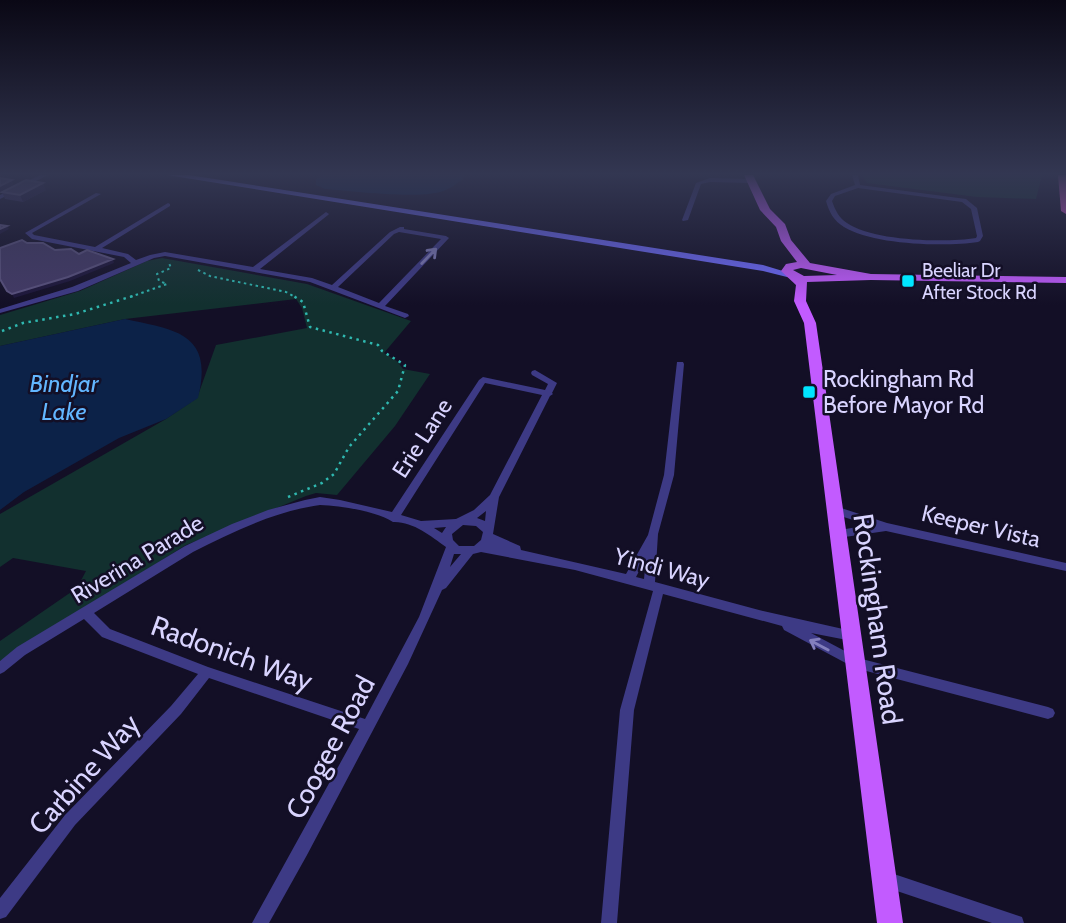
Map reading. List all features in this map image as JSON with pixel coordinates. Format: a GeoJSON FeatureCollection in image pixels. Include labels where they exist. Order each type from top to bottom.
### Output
{"type":"FeatureCollection","features":[{"type":"Feature","properties":{"kind":"main road"},"geometry":{"type":"LineString","coordinates":[[445,218],[763,268],[811,273],[871,277],[1066,280]]}},
{"type":"Feature","properties":{"kind":"main road","name":"Rockingham Road"},"geometry":{"type":"LineString","coordinates":[[771,218],[780,226],[786,241],[811,273],[810,323],[890,923]]}},
{"type":"Feature","properties":{"kind":"main road","name":"Rockingham Road"},"geometry":{"type":"LineString","coordinates":[[773,221],[772,225],[790,259],[791,271],[802,284],[800,301],[810,323]]}},
{"type":"Feature","properties":{"kind":"street"},"geometry":{"type":"LineString","coordinates":[[55,218],[28,233],[32,237],[126,255],[135,263]]}},
{"type":"Feature","properties":{"kind":"street"},"geometry":{"type":"LineString","coordinates":[[96,249],[147,218]]}},
{"type":"Feature","properties":{"kind":"street"},"geometry":{"type":"LineString","coordinates":[[254,270],[321,218]]}},
{"type":"Feature","properties":{"kind":"street"},"geometry":{"type":"LineString","coordinates":[[838,218],[847,231],[921,241],[957,243],[978,240],[987,243]]}},
{"type":"Feature","properties":{"kind":"street"},"geometry":{"type":"LineString","coordinates":[[977,218],[980,236],[978,240]]}},
{"type":"Feature","properties":{"kind":"street"},"geometry":{"type":"LineString","coordinates":[[334,287],[401,228],[446,238],[382,305]]}},
{"type":"Feature","properties":{"kind":"street"},"geometry":{"type":"LineString","coordinates":[[0,311],[68,291],[135,263],[165,254],[312,280],[405,316]]}},
{"type":"Feature","properties":{"kind":"street"},"geometry":{"type":"LineString","coordinates":[[628,580],[653,534],[669,475],[680,364]]}},
{"type":"Feature","properties":{"kind":"street"},"geometry":{"type":"LineString","coordinates":[[475,550],[488,534],[494,497],[554,383],[535,373]]}},
{"type":"Feature","properties":{"kind":"street","name":"Erie Lane"},"geometry":{"type":"LineString","coordinates":[[393,518],[483,380],[549,394]]}},
{"type":"Feature","properties":{"kind":"street"},"geometry":{"type":"LineString","coordinates":[[449,545],[447,533],[494,497]]}},
{"type":"Feature","properties":{"kind":"street","name":"Yindi Way"},"geometry":{"type":"LineString","coordinates":[[303,503],[324,500],[420,525],[479,522],[488,534],[530,554],[784,623],[852,636]]}},
{"type":"Feature","properties":{"kind":"street","name":"Riverina Parade"},"geometry":{"type":"LineString","coordinates":[[0,668],[21,651],[189,549],[215,536],[303,503]]}},
{"type":"Feature","properties":{"kind":"street","name":"Keeper Vista"},"geometry":{"type":"LineString","coordinates":[[835,510],[886,527],[1066,567]]}},
{"type":"Feature","properties":{"kind":"street","name":"Yindi Way"},"geometry":{"type":"LineString","coordinates":[[420,525],[449,545],[530,554]]}},
{"type":"Feature","properties":{"kind":"street","name":"Keeper Vista"},"geometry":{"type":"LineString","coordinates":[[838,534],[886,527]]}},
{"type":"Feature","properties":{"kind":"street"},"geometry":{"type":"LineString","coordinates":[[609,923],[627,710],[654,587],[653,534]]}},
{"type":"Feature","properties":{"kind":"street","name":"Coogee Road"},"geometry":{"type":"LineString","coordinates":[[260,923],[287,879],[412,645],[438,591],[449,545]]}},
{"type":"Feature","properties":{"kind":"street","name":"Coogee Road"},"geometry":{"type":"LineString","coordinates":[[438,591],[475,550]]}},
{"type":"Feature","properties":{"kind":"street","name":"Radonich Way"},"geometry":{"type":"LineString","coordinates":[[86,613],[106,633],[207,672],[368,726]]}},
{"type":"Feature","properties":{"kind":"street","name":"Yindi Way"},"geometry":{"type":"LineString","coordinates":[[784,623],[855,663],[1048,713]]}},
{"type":"Feature","properties":{"kind":"street","name":"Carbine Way"},"geometry":{"type":"LineString","coordinates":[[0,911],[70,820],[176,710],[207,672]]}},
{"type":"Feature","properties":{"kind":"street"},"geometry":{"type":"LineString","coordinates":[[884,878],[1016,923]]}},
{"type":"Feature","properties":{"kind":"path"},"geometry":{"type":"LineString","coordinates":[[2,331],[23,323],[75,314],[157,289],[167,284],[159,281],[157,274],[171,268],[165,254]]}},
{"type":"Feature","properties":{"kind":"path"},"geometry":{"type":"LineString","coordinates":[[192,258],[190,264],[210,276],[286,292],[299,298],[306,310],[310,327],[378,345],[382,351],[405,365],[405,378],[379,415],[342,457],[337,470],[323,482],[283,499]]}},
{"type":"Feature","properties":{"kind":"green space"},"geometry":{"type":"Polygon","coordinates":[[[162,258],[307,284],[411,321],[384,353],[397,361],[403,369],[430,374],[395,426],[337,495],[316,493],[306,496],[186,545],[0,661],[0,641],[77,588],[86,571],[13,558],[0,567],[0,514],[166,419],[197,398],[216,345],[307,328],[302,308],[296,299],[125,319],[0,346],[0,315],[80,291],[147,261],[162,258]]]}},
{"type":"Feature","properties":{"kind":"water","name":"Bindjar Lake"},"geometry":{"type":"Polygon","coordinates":[[[125,319],[160,327],[187,338],[201,360],[202,376],[198,398],[166,419],[119,438],[24,492],[0,510],[0,346],[125,319]]]}},
{"type":"Feature","properties":{"kind":"building"},"geometry":{"type":"Polygon","coordinates":[[[22,240],[27,243],[43,243],[55,250],[71,249],[79,254],[87,250],[113,259],[68,277],[12,294],[0,279],[0,248],[22,240]]]}},
{"type":"Feature","properties":{"kind":"place","name":"Beeliar Dr After Stock Rd"},"geometry":{"type":"Point","coordinates":[908,281]}},
{"type":"Feature","properties":{"kind":"place","name":"Rockingham Rd Before Mayor Rd"},"geometry":{"type":"Point","coordinates":[809,392]}}]}
